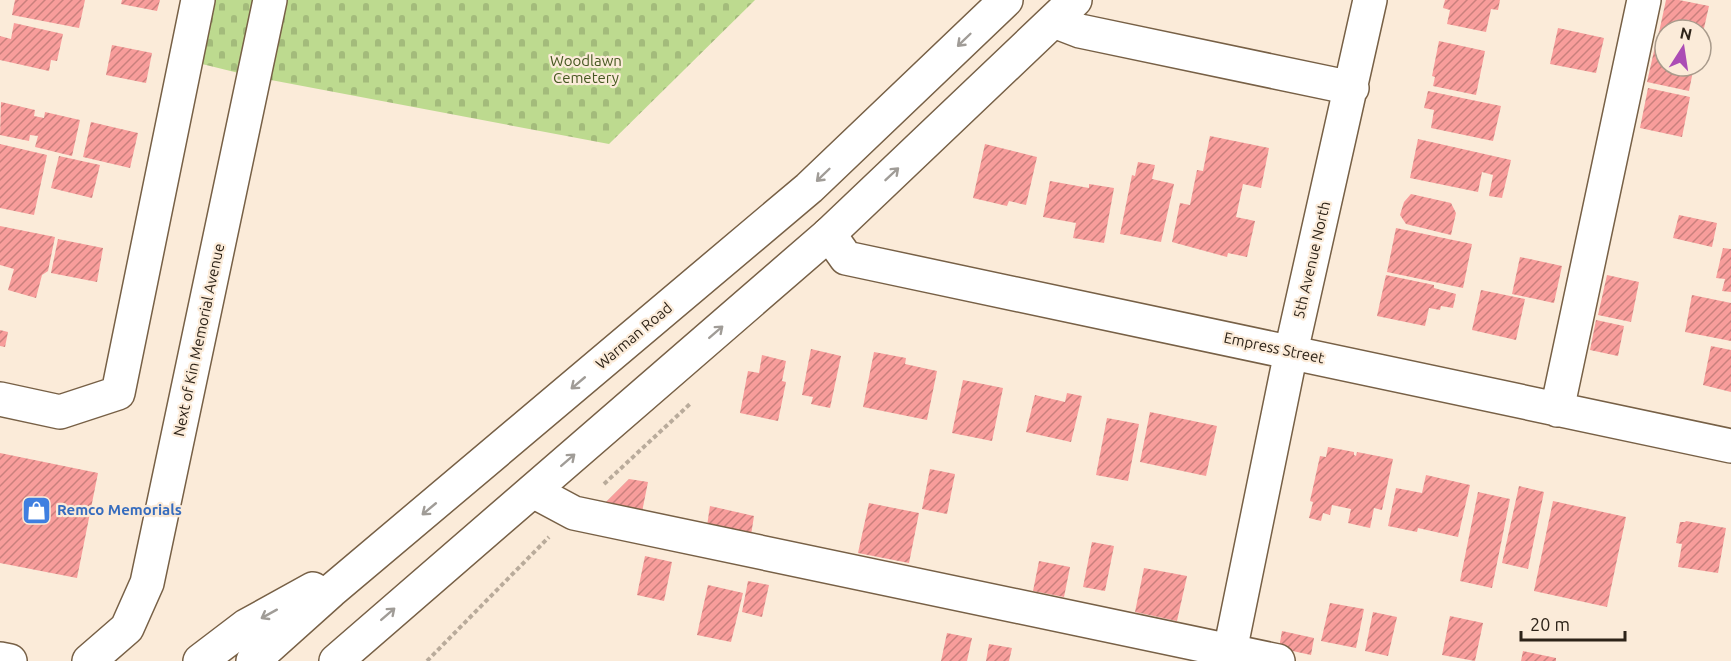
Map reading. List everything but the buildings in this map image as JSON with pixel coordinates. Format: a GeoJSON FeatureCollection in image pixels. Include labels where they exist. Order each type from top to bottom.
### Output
{"type":"FeatureCollection","features":[{"type":"Feature","properties":{"kind":"main road"},"geometry":{"type":"LineString","coordinates":[[0,399],[60,412],[118,393],[198,0]]}},
{"type":"Feature","properties":{"kind":"main road","name":"Next of Kin Memorial Avenue"},"geometry":{"type":"LineString","coordinates":[[89,661],[127,628],[147,583],[270,0]]}},
{"type":"Feature","properties":{"kind":"main road","name":"Warman Road"},"geometry":{"type":"LineString","coordinates":[[253,661],[375,554],[809,188],[1006,0]]}},
{"type":"Feature","properties":{"kind":"main road","name":"5th Avenue North"},"geometry":{"type":"LineString","coordinates":[[1229,656],[1291,352],[1370,0]]}},
{"type":"Feature","properties":{"kind":"main road"},"geometry":{"type":"LineString","coordinates":[[1557,410],[1644,0]]}},
{"type":"Feature","properties":{"kind":"main road"},"geometry":{"type":"LineString","coordinates":[[340,658],[829,234],[1064,11],[1080,31],[1352,88]]}},
{"type":"Feature","properties":{"kind":"main road","name":"Empress Street"},"geometry":{"type":"LineString","coordinates":[[829,234],[846,258],[1731,446]]}},
{"type":"Feature","properties":{"kind":"main road"},"geometry":{"type":"LineString","coordinates":[[533,491],[574,513],[1229,656],[1278,661]]}},
{"type":"Feature","properties":{"kind":"main road"},"geometry":{"type":"LineString","coordinates":[[200,661],[246,626],[375,554]]}},
{"type":"Feature","properties":{"kind":"main road"},"geometry":{"type":"LineString","coordinates":[[0,659],[10,661]]}},
{"type":"Feature","properties":{"kind":"green space","name":"Woodlawn Cemetery"},"geometry":{"type":"Polygon","coordinates":[[[216,0],[755,0],[609,144],[255,77],[202,64],[216,0]]]}},
{"type":"Feature","properties":{"kind":"place","name":"Remco Memorials"},"geometry":{"type":"Point","coordinates":[36,510]}}]}
